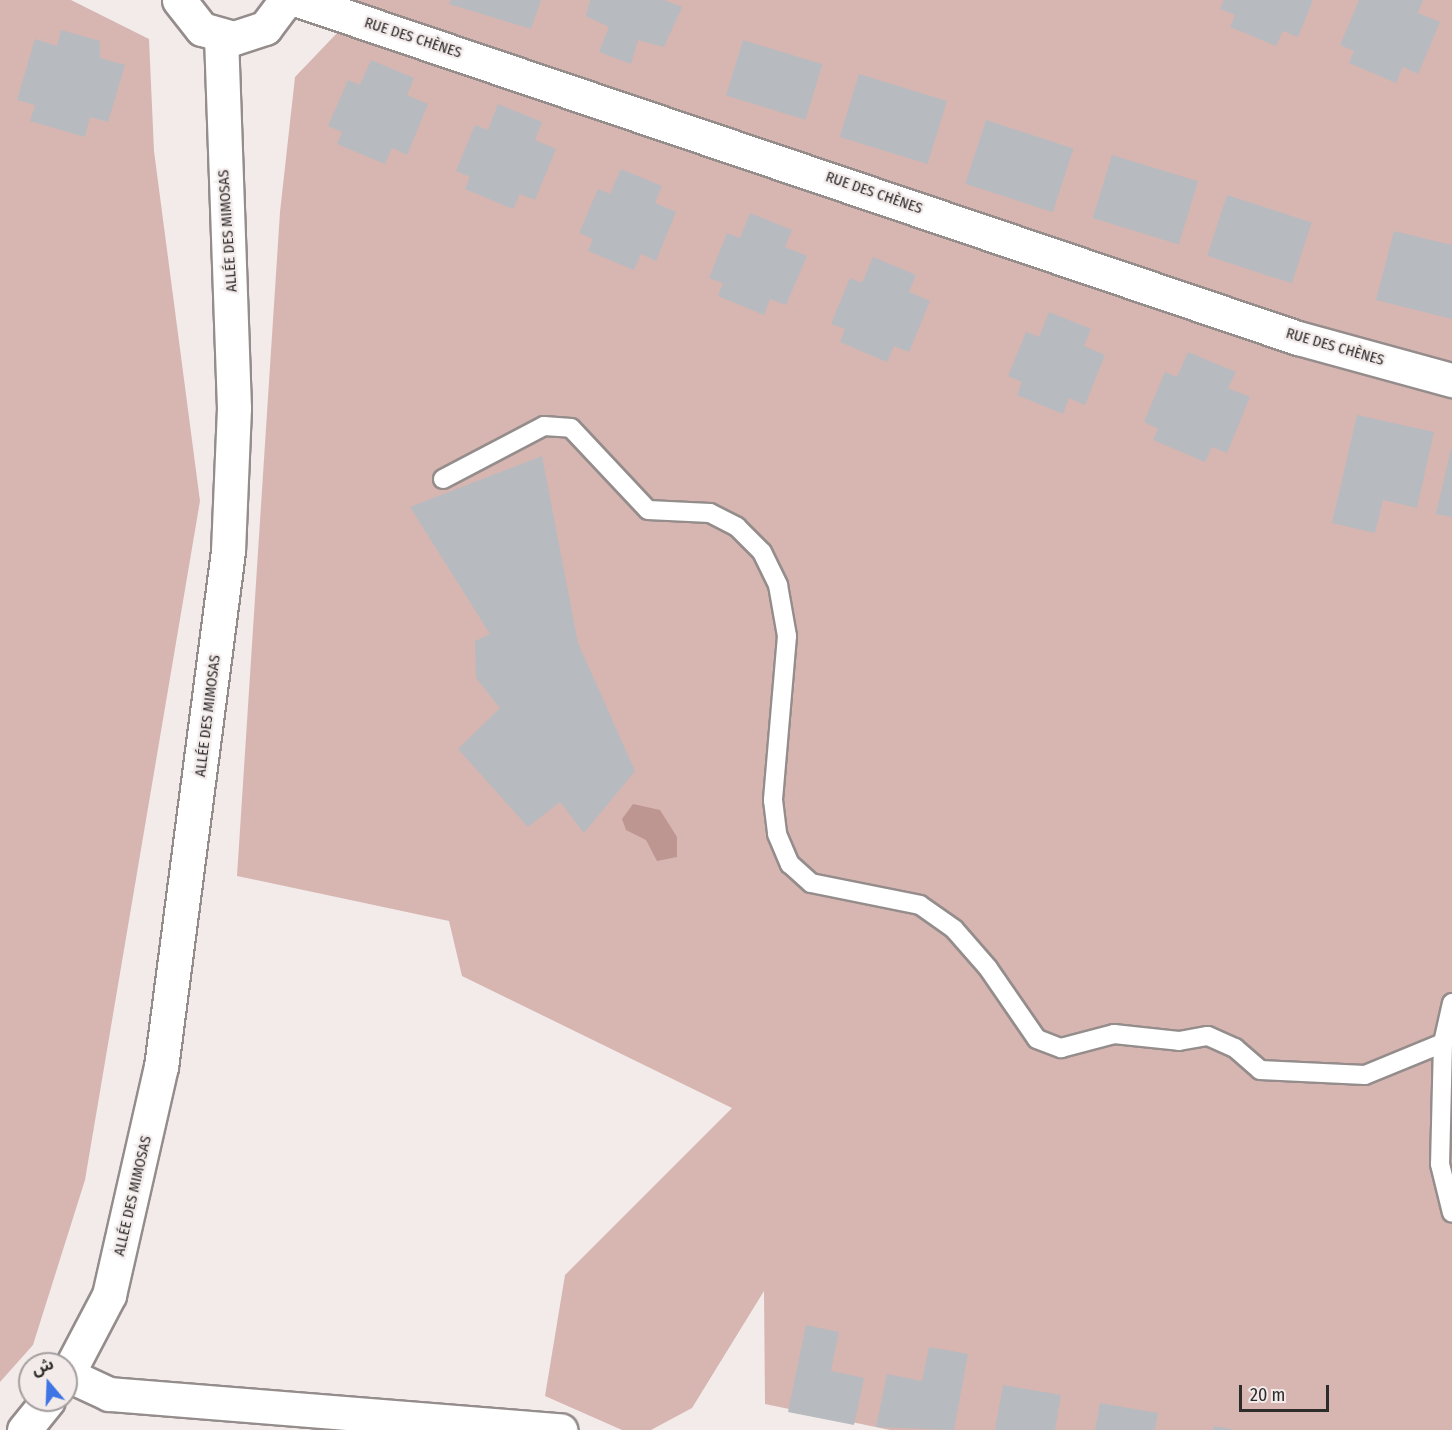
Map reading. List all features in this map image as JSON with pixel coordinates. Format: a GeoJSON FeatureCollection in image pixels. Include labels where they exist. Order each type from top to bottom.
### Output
{"type":"FeatureCollection","features":[{"type":"Feature","properties":{"kind":"street"},"geometry":{"type":"LineString","coordinates":[[179,0],[196,25],[221,37],[259,31],[286,0]]}},
{"type":"Feature","properties":{"kind":"street","name":"RUE DES CHÈNES"},"geometry":{"type":"LineString","coordinates":[[298,0],[1298,338],[1452,380]]}},
{"type":"Feature","properties":{"kind":"street","name":"ALLÉE DES MIMOSAS"},"geometry":{"type":"LineString","coordinates":[[78,1355],[109,1295],[161,1067],[228,551],[234,396],[221,37]]}},
{"type":"Feature","properties":{"kind":"street"},"geometry":{"type":"LineString","coordinates":[[78,1381],[109,1394],[561,1430]]}},
{"type":"Feature","properties":{"kind":"street"},"geometry":{"type":"LineString","coordinates":[[24,1430],[38,1412]]}},
{"type":"Feature","properties":{"kind":"lane"},"geometry":{"type":"LineString","coordinates":[[443,479],[544,426],[571,428],[648,510],[710,513],[737,527],[762,552],[778,585],[787,636],[773,800],[777,834],[790,864],[811,883],[920,905],[954,929],[988,968],[1037,1039],[1061,1048],[1114,1034],[1179,1041],[1208,1036],[1235,1048],[1260,1070],[1365,1075],[1443,1043]]}},
{"type":"Feature","properties":{"kind":"lane"},"geometry":{"type":"LineString","coordinates":[[1452,1003],[1443,1043],[1440,1164],[1452,1213]]}},
{"type":"Feature","properties":{"kind":"shaded area"},"geometry":{"type":"Polygon","coordinates":[[[0,0],[71,0],[149,39],[154,151],[200,501],[85,1180],[33,1345],[27,1352],[18,1352],[18,1362],[0,1382],[0,0]]]}},
{"type":"Feature","properties":{"kind":"shaded area"},"geometry":{"type":"Polygon","coordinates":[[[328,0],[1452,0],[1452,1430],[890,1430],[765,1404],[764,1291],[692,1408],[651,1430],[622,1430],[545,1396],[565,1275],[732,1108],[462,976],[449,921],[237,876],[280,212],[295,77],[338,32],[328,0]]]}},
{"type":"Feature","properties":{"kind":"shaded area"},"geometry":{"type":"Polygon","coordinates":[[[633,804],[660,810],[677,837],[677,857],[657,861],[646,840],[626,830],[622,819],[633,804]]]}},
{"type":"Feature","properties":{"kind":"building"},"geometry":{"type":"Polygon","coordinates":[[[451,0],[541,0],[531,29],[449,4],[451,0]]]}},
{"type":"Feature","properties":{"kind":"building"},"geometry":{"type":"Polygon","coordinates":[[[590,0],[664,0],[682,7],[664,47],[638,40],[631,64],[599,52],[609,27],[586,16],[590,0]]]}},
{"type":"Feature","properties":{"kind":"building"},"geometry":{"type":"Polygon","coordinates":[[[1224,0],[1313,0],[1298,37],[1283,31],[1276,46],[1230,27],[1235,15],[1220,9],[1224,0]]]}},
{"type":"Feature","properties":{"kind":"building"},"geometry":{"type":"Polygon","coordinates":[[[1359,0],[1423,0],[1418,13],[1440,22],[1418,74],[1403,67],[1396,83],[1349,63],[1354,51],[1340,45],[1359,0]]]}},
{"type":"Feature","properties":{"kind":"building"},"geometry":{"type":"Polygon","coordinates":[[[61,30],[100,41],[100,58],[125,65],[108,122],[90,117],[85,137],[30,121],[35,105],[17,100],[35,39],[57,46],[61,30]]]}},
{"type":"Feature","properties":{"kind":"building"},"geometry":{"type":"Polygon","coordinates":[[[743,40],[822,64],[805,120],[726,95],[743,40]]]}},
{"type":"Feature","properties":{"kind":"building"},"geometry":{"type":"Polygon","coordinates":[[[371,60],[414,78],[407,95],[428,104],[407,155],[392,148],[385,164],[337,144],[342,132],[328,126],[348,80],[360,85],[371,60]]]}},
{"type":"Feature","properties":{"kind":"building"},"geometry":{"type":"Polygon","coordinates":[[[859,74],[947,101],[928,164],[840,137],[859,74]]]}},
{"type":"Feature","properties":{"kind":"building"},"geometry":{"type":"Polygon","coordinates":[[[498,104],[542,122],[535,140],[556,149],[535,200],[520,194],[513,209],[465,189],[470,177],[456,171],[475,125],[488,130],[498,104]]]}},
{"type":"Feature","properties":{"kind":"building"},"geometry":{"type":"Polygon","coordinates":[[[986,120],[1073,148],[1053,212],[965,184],[986,120]]]}},
{"type":"Feature","properties":{"kind":"building"},"geometry":{"type":"Polygon","coordinates":[[[1112,155],[1198,181],[1179,244],[1093,218],[1112,155]]]}},
{"type":"Feature","properties":{"kind":"building"},"geometry":{"type":"Polygon","coordinates":[[[621,169],[662,186],[655,203],[676,212],[656,261],[641,254],[634,270],[588,251],[593,239],[579,233],[598,189],[610,194],[621,169]]]}},
{"type":"Feature","properties":{"kind":"building"},"geometry":{"type":"Polygon","coordinates":[[[1227,195],[1312,223],[1292,283],[1207,256],[1227,195]]]}},
{"type":"Feature","properties":{"kind":"building"},"geometry":{"type":"Polygon","coordinates":[[[750,213],[792,230],[785,247],[807,256],[786,305],[770,299],[764,315],[718,296],[723,283],[709,278],[727,233],[740,238],[750,213]]]}},
{"type":"Feature","properties":{"kind":"building"},"geometry":{"type":"Polygon","coordinates":[[[1394,231],[1452,245],[1452,319],[1376,300],[1394,231]]]}},
{"type":"Feature","properties":{"kind":"building"},"geometry":{"type":"Polygon","coordinates":[[[873,257],[916,275],[909,292],[930,301],[909,352],[894,346],[887,362],[840,342],[845,329],[831,324],[850,278],[862,283],[873,257]]]}},
{"type":"Feature","properties":{"kind":"building"},"geometry":{"type":"Polygon","coordinates":[[[1049,312],[1091,329],[1084,346],[1105,355],[1085,405],[1069,398],[1063,414],[1017,395],[1022,382],[1008,376],[1026,332],[1039,337],[1049,312]]]}},
{"type":"Feature","properties":{"kind":"building"},"geometry":{"type":"Polygon","coordinates":[[[1188,352],[1236,372],[1228,388],[1250,397],[1227,453],[1212,447],[1205,462],[1153,440],[1158,429],[1144,422],[1165,372],[1177,377],[1188,352]]]}},
{"type":"Feature","properties":{"kind":"building"},"geometry":{"type":"Polygon","coordinates":[[[1357,415],[1434,432],[1417,508],[1383,500],[1375,533],[1332,523],[1357,415]]]}},
{"type":"Feature","properties":{"kind":"building"},"geometry":{"type":"Polygon","coordinates":[[[1452,449],[1452,517],[1436,514],[1452,449]]]}},
{"type":"Feature","properties":{"kind":"building"},"geometry":{"type":"Polygon","coordinates":[[[542,456],[578,643],[635,771],[584,833],[560,802],[528,827],[458,749],[500,708],[476,678],[475,641],[490,634],[410,507],[542,456]]]}},
{"type":"Feature","properties":{"kind":"building"},"geometry":{"type":"Polygon","coordinates":[[[806,1325],[839,1332],[831,1371],[864,1378],[854,1425],[788,1412],[806,1325]]]}},
{"type":"Feature","properties":{"kind":"building"},"geometry":{"type":"Polygon","coordinates":[[[929,1347],[968,1354],[954,1430],[876,1427],[887,1374],[922,1381],[929,1347]]]}},
{"type":"Feature","properties":{"kind":"building"},"geometry":{"type":"Polygon","coordinates":[[[1003,1385],[1061,1395],[1055,1430],[995,1430],[1003,1385]]]}},
{"type":"Feature","properties":{"kind":"building"},"geometry":{"type":"Polygon","coordinates":[[[1100,1403],[1158,1413],[1155,1430],[1095,1430],[1100,1403]]]}},
{"type":"Feature","properties":{"kind":"building"},"geometry":{"type":"Polygon","coordinates":[[[1214,1426],[1232,1429],[1232,1430],[1213,1430],[1214,1426]]]}}]}
